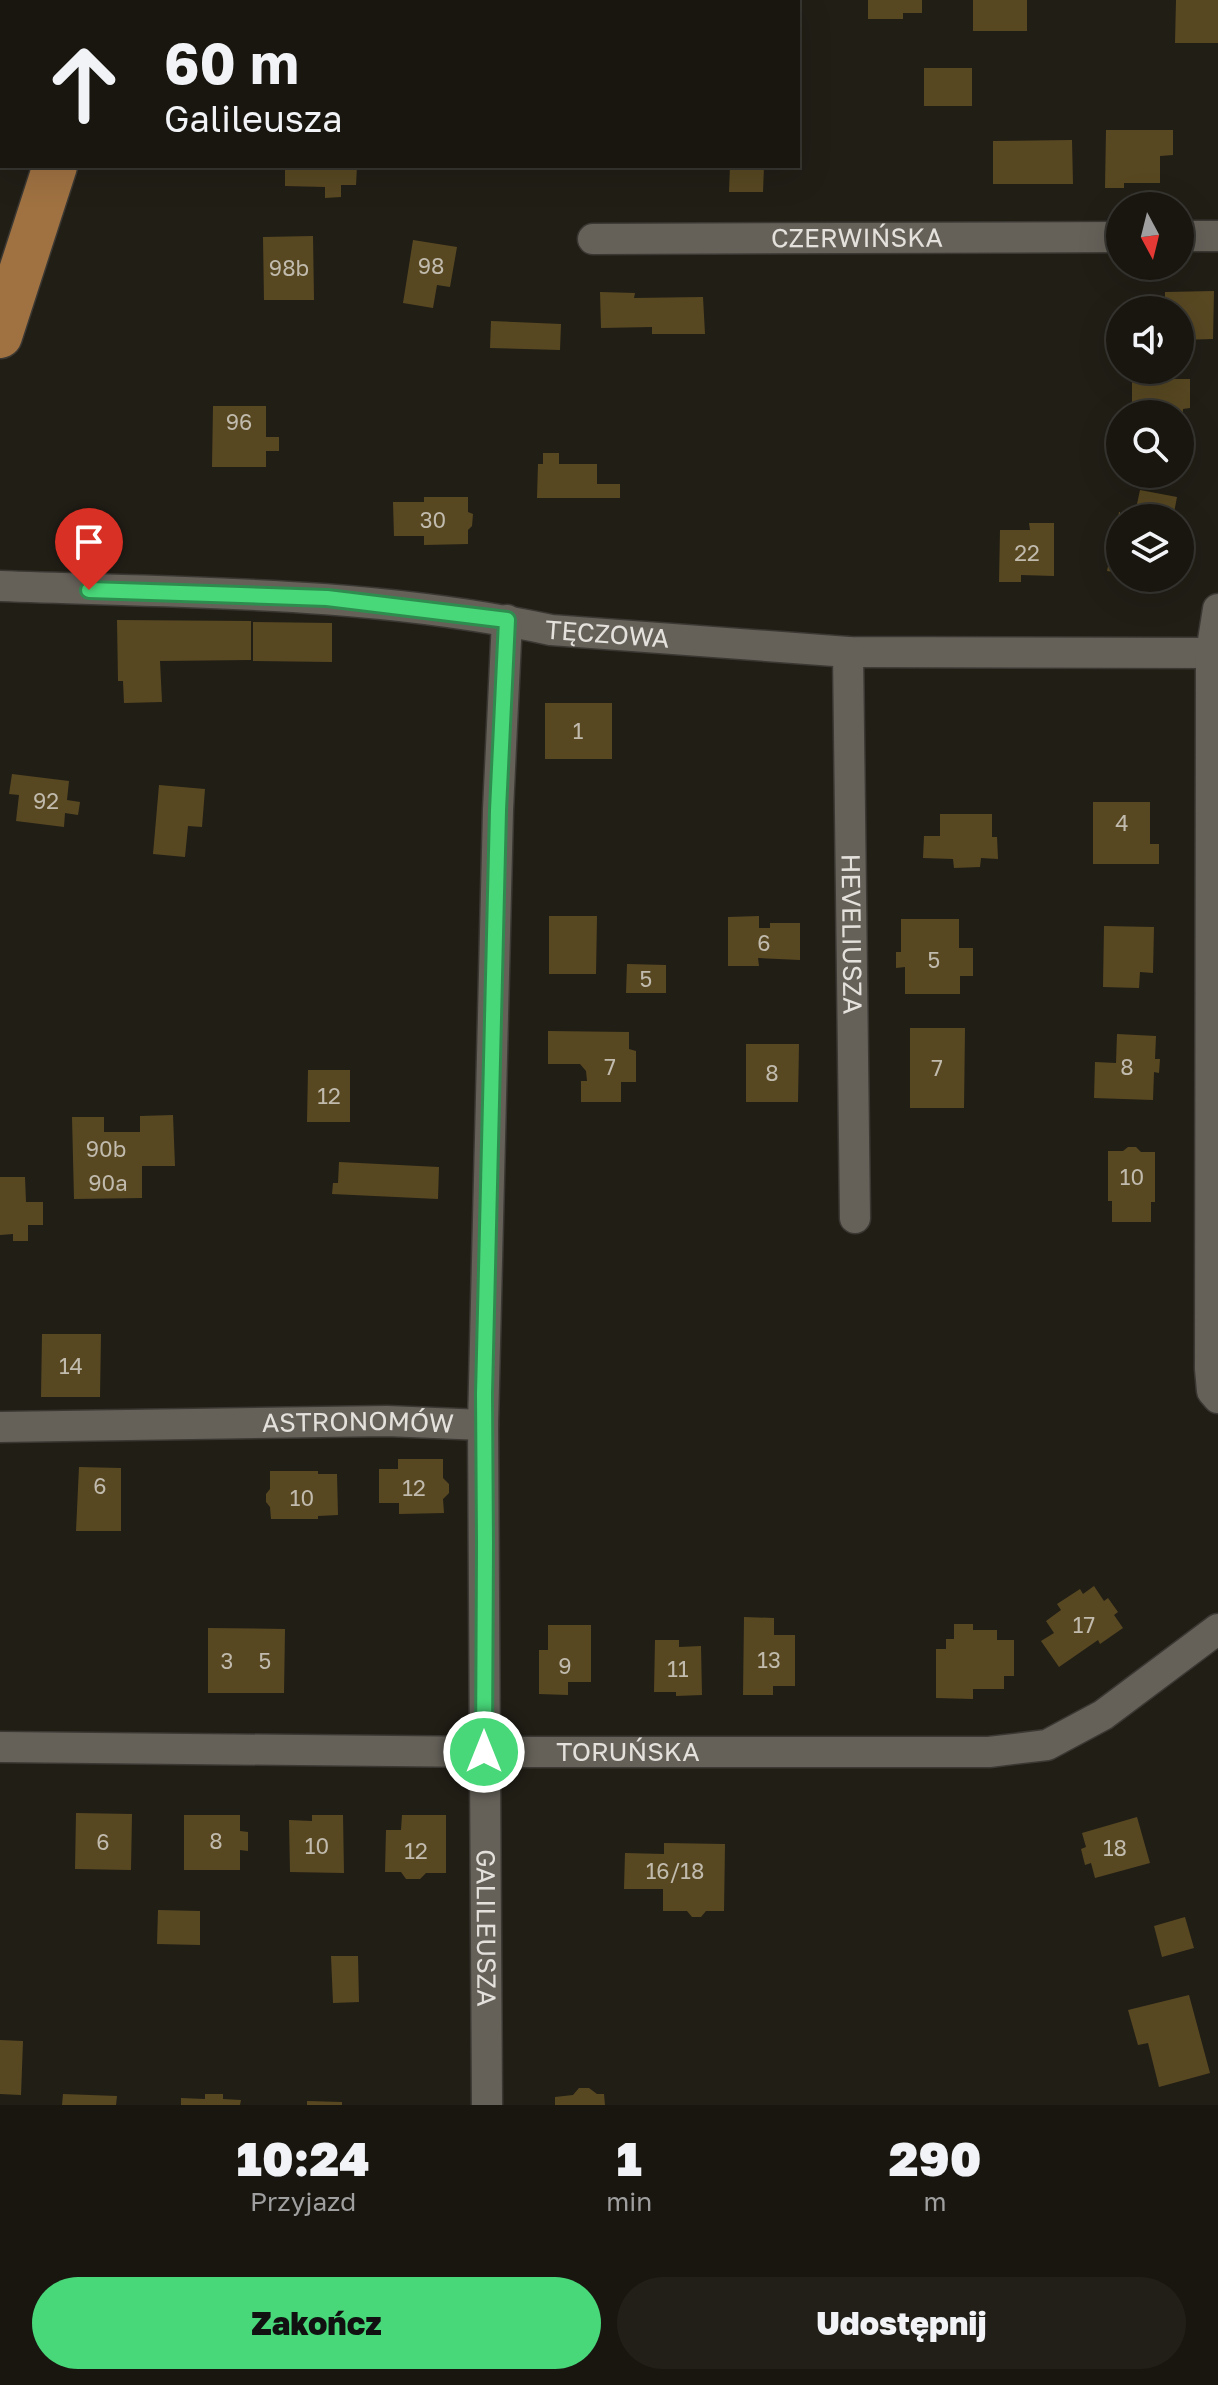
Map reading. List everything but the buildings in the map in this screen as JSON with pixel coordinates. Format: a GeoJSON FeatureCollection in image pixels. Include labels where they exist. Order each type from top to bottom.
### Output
{"type":"FeatureCollection","features":[{"type":"Feature","properties":{"kind":"main road"},"geometry":{"type":"LineString","coordinates":[[0,336],[54,168]]}},
{"type":"Feature","properties":{"kind":"street"},"geometry":{"type":"LineString","coordinates":[[1194,236],[1218,236]]}},
{"type":"Feature","properties":{"kind":"street","name":"CZERWIŃSKA"},"geometry":{"type":"LineString","coordinates":[[593,239],[1106,237]]}},
{"type":"Feature","properties":{"kind":"street","name":"TĘCZOWA"},"geometry":{"type":"LineString","coordinates":[[0,586],[327,598],[507,620],[551,630],[848,652],[1215,653]]}},
{"type":"Feature","properties":{"kind":"street"},"geometry":{"type":"LineString","coordinates":[[1218,609],[1215,653],[1214,1148],[1210,1369],[1212,1391],[1218,1398]]}},
{"type":"Feature","properties":{"kind":"street"},"geometry":{"type":"LineString","coordinates":[[483,1425],[498,810],[507,620]]}},
{"type":"Feature","properties":{"kind":"street","name":"HEVELIUSZA"},"geometry":{"type":"LineString","coordinates":[[848,652],[855,1218]]}},
{"type":"Feature","properties":{"kind":"street","name":"ASTRONOMÓW"},"geometry":{"type":"LineString","coordinates":[[0,1427],[387,1421],[483,1425],[484,1752]]}},
{"type":"Feature","properties":{"kind":"street","name":"TORUŃSKA"},"geometry":{"type":"LineString","coordinates":[[0,1747],[484,1752],[989,1752],[1047,1745],[1103,1715],[1218,1629]]}},
{"type":"Feature","properties":{"kind":"street","name":"GALILEUSZA"},"geometry":{"type":"LineString","coordinates":[[484,1752],[487,2105]]}},
{"type":"Feature","properties":{"kind":"route"},"geometry":{"type":"LineString","coordinates":[[89,590],[327,598],[507,620],[498,810],[483,1425],[484,1752]]}}]}
